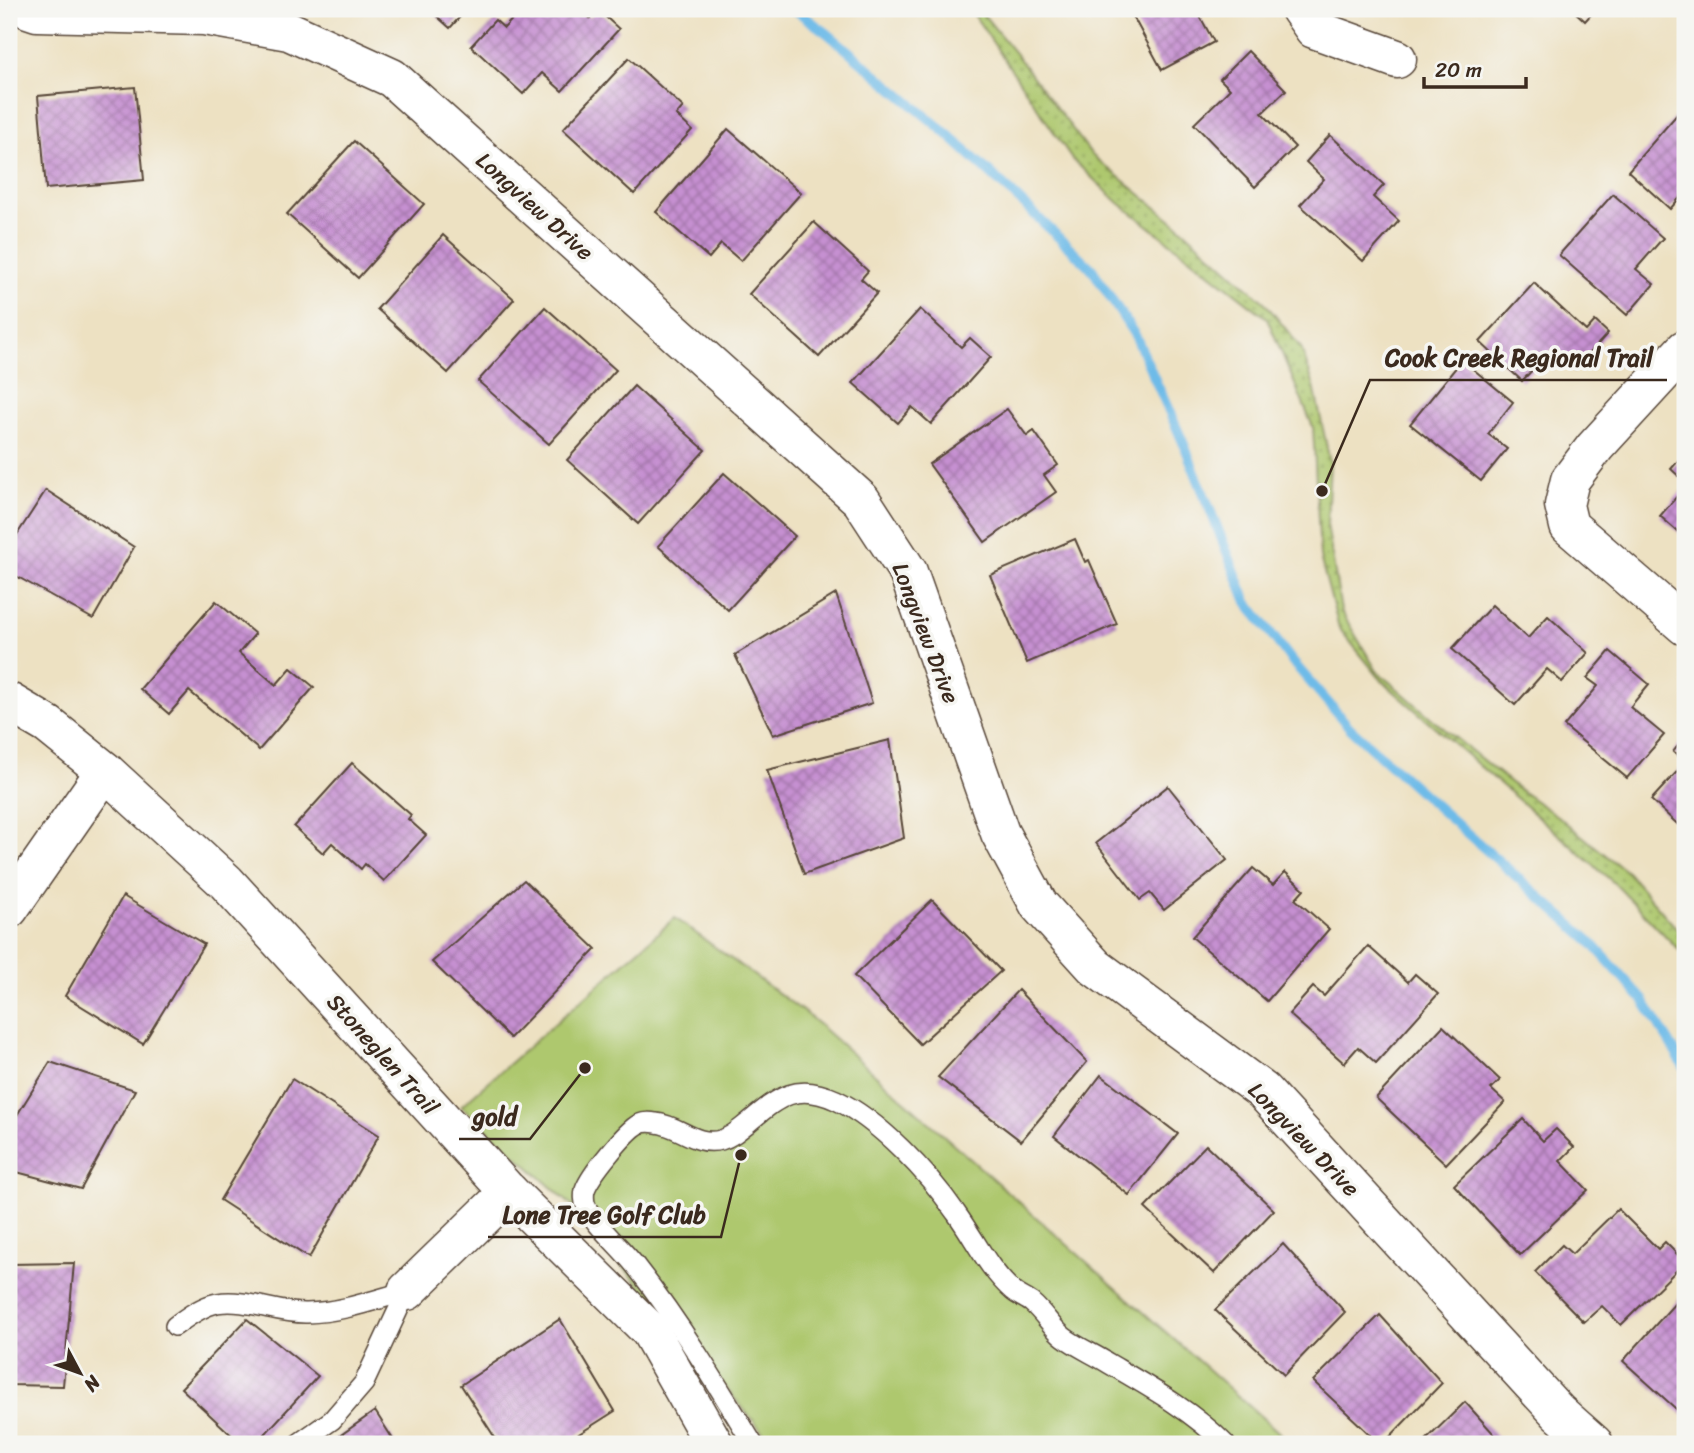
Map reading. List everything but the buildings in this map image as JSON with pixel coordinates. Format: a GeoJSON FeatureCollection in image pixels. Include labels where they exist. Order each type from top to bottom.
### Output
{"type":"FeatureCollection","features":[{"type":"Feature","properties":{"kind":"street","name":"Longview Drive"},"geometry":{"type":"LineString","coordinates":[[28,9],[37,12],[291,20],[392,78],[862,500],[908,572],[1000,833],[1039,905],[1095,967],[1263,1091],[1558,1412],[1594,1444]]}},
{"type":"Feature","properties":{"kind":"street"},"geometry":{"type":"LineString","coordinates":[[1300,9],[1314,29],[1397,59]]}},
{"type":"Feature","properties":{"kind":"street"},"geometry":{"type":"LineString","coordinates":[[1685,349],[1595,447],[1570,480],[1564,505],[1569,526],[1685,626]]}},
{"type":"Feature","properties":{"kind":"street","name":"Stoneglen Trail"},"geometry":{"type":"LineString","coordinates":[[9,702],[48,725],[105,771],[226,882],[509,1192],[650,1331],[714,1444]]}},
{"type":"Feature","properties":{"kind":"street"},"geometry":{"type":"LineString","coordinates":[[9,909],[105,771]]}},
{"type":"Feature","properties":{"kind":"street"},"geometry":{"type":"LineString","coordinates":[[407,1291],[509,1192]]}},
{"type":"Feature","properties":{"kind":"lane"},"geometry":{"type":"LineString","coordinates":[[753,1444],[718,1385],[636,1266],[592,1216],[585,1205],[584,1192],[625,1135],[641,1123],[658,1123],[701,1141],[719,1141],[734,1134],[783,1096],[799,1093],[816,1094],[835,1100],[858,1112],[891,1139],[918,1166],[958,1214],[977,1246],[1013,1291],[1033,1304],[1063,1336],[1182,1408],[1208,1427],[1225,1444]]}},
{"type":"Feature","properties":{"kind":"lane"},"geometry":{"type":"LineString","coordinates":[[175,1326],[188,1316],[216,1303],[236,1303],[307,1313],[338,1311],[407,1291]]}},
{"type":"Feature","properties":{"kind":"lane"},"geometry":{"type":"LineString","coordinates":[[298,1444],[332,1420],[364,1383],[407,1291]]}},
{"type":"Feature","properties":{"kind":"green space"},"geometry":{"type":"Polygon","coordinates":[[[970,9],[979,9],[1093,156],[1178,225],[1265,303],[1301,348],[1314,386],[1330,462],[1327,524],[1341,611],[1377,671],[1517,788],[1560,818],[1628,873],[1685,938],[1685,956],[1614,883],[1382,681],[1339,628],[1320,557],[1313,427],[1267,318],[1119,203],[1073,160],[970,9]]]}},
{"type":"Feature","properties":{"kind":"green space"},"geometry":{"type":"Polygon","coordinates":[[[675,918],[808,1015],[1292,1444],[773,1444],[571,1205],[461,1106],[675,918]]]}},
{"type":"Feature","properties":{"kind":"waterway"},"geometry":{"type":"LineString","coordinates":[[794,9],[827,33],[946,133],[1092,269],[1136,337],[1183,442],[1247,602],[1292,661],[1350,728],[1591,942],[1644,1001],[1685,1068]]}},
{"type":"Feature","properties":{"kind":"place","name":"Cook Creek Regional Trail"},"geometry":{"type":"Point","coordinates":[1322,491]}},
{"type":"Feature","properties":{"kind":"place","name":"gold"},"geometry":{"type":"Point","coordinates":[585,1068]}},
{"type":"Feature","properties":{"kind":"place","name":"Lone Tree Golf Club"},"geometry":{"type":"Point","coordinates":[741,1155]}}]}
